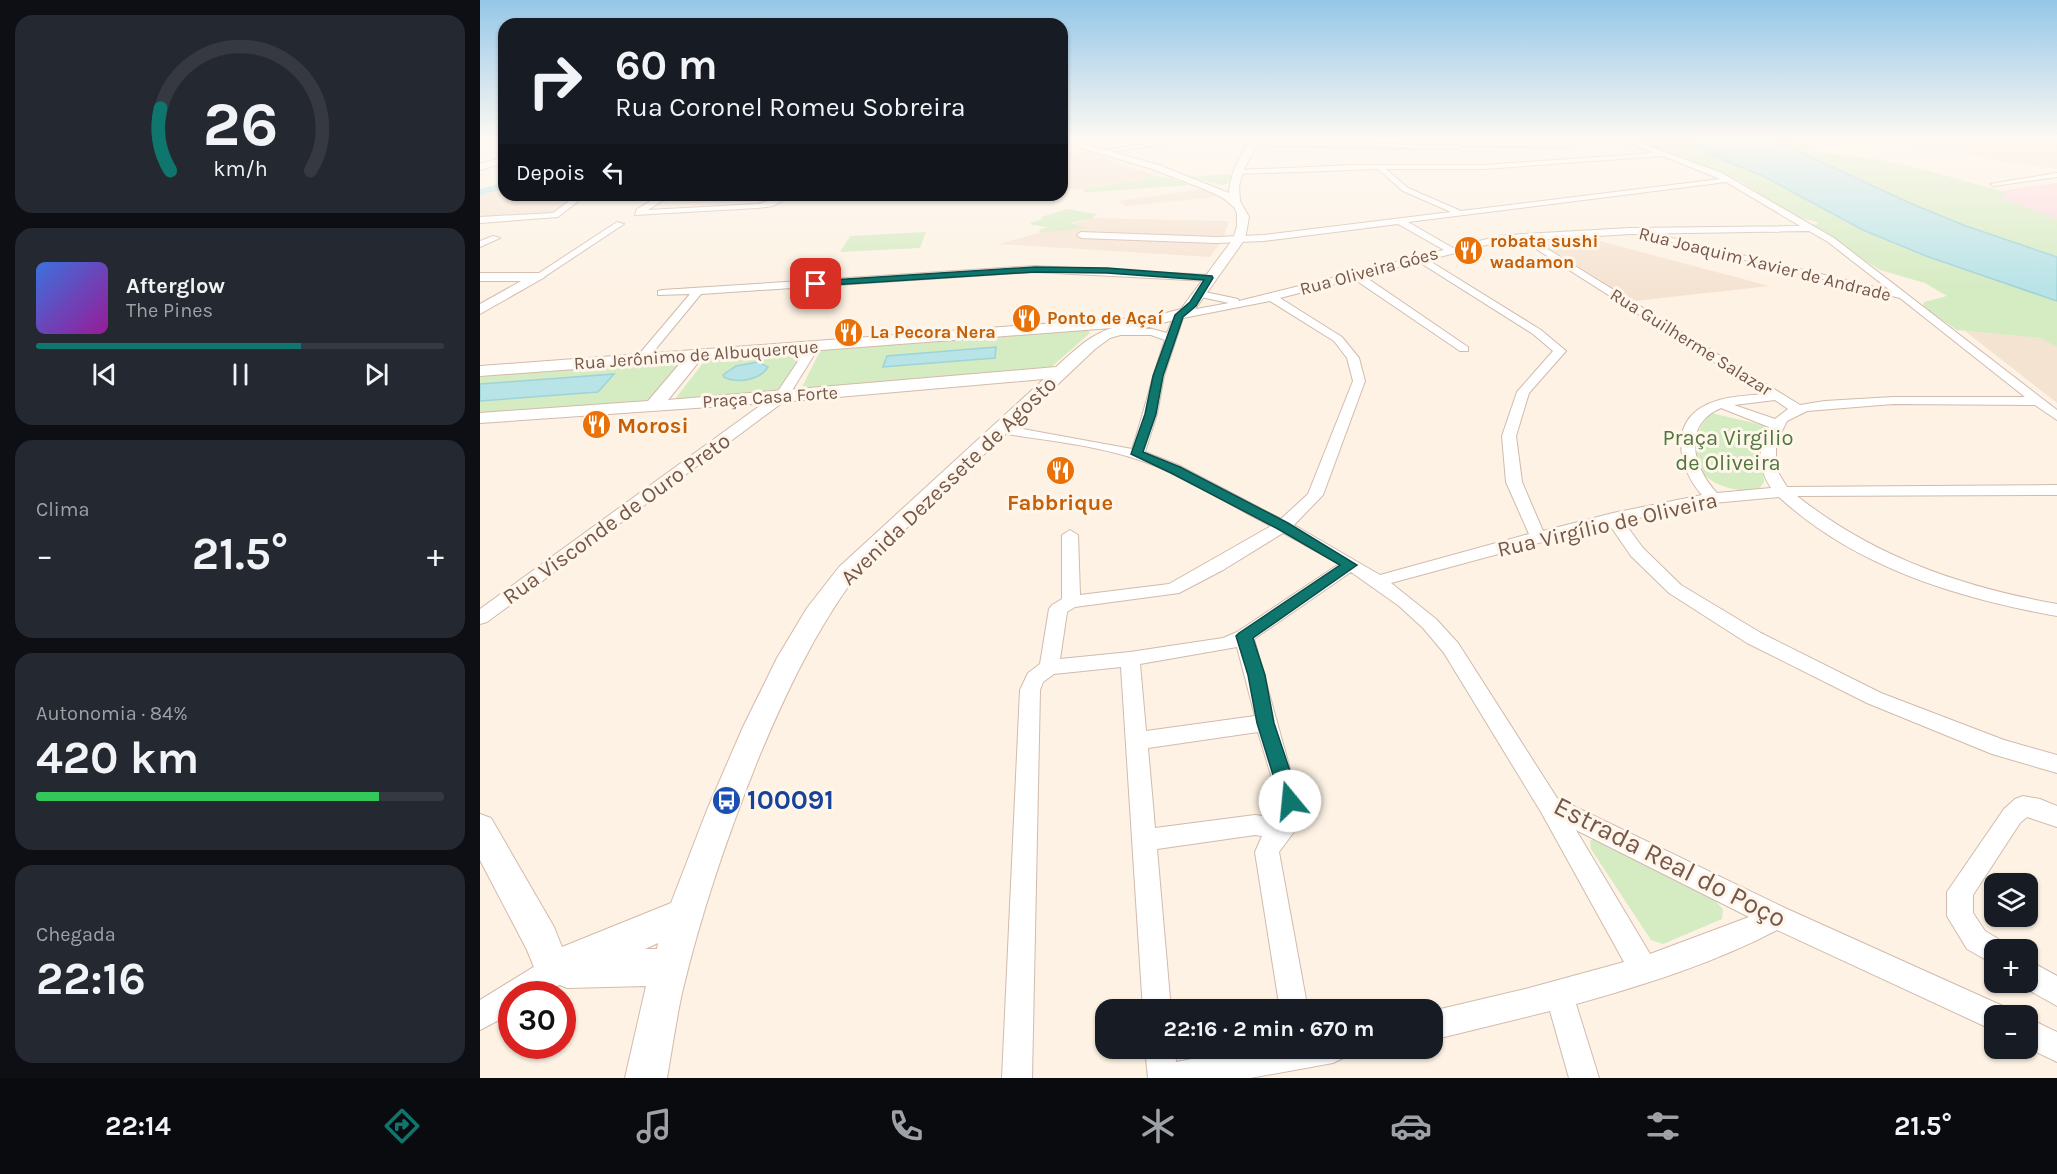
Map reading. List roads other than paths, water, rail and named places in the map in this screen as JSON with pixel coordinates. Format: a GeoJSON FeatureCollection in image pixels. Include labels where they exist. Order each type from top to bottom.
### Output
{"type":"FeatureCollection","features":[{"type":"Feature","properties":{"kind":"main road"},"geometry":{"type":"LineString","coordinates":[[1212,188],[1235,202]]}},
{"type":"Feature","properties":{"kind":"main road"},"geometry":{"type":"LineString","coordinates":[[1180,315],[1200,294],[1209,278],[1239,239],[1244,220],[1235,202],[1232,188]]}},
{"type":"Feature","properties":{"kind":"main road"},"geometry":{"type":"LineString","coordinates":[[480,277],[537,277]]}},
{"type":"Feature","properties":{"kind":"main road"},"geometry":{"type":"LineString","coordinates":[[480,309],[537,277]]}},
{"type":"Feature","properties":{"kind":"main road","name":"Avenida Dezessete de Agosto"},"geometry":{"type":"LineString","coordinates":[[646,1078],[663,993],[717,820],[763,713],[798,640],[847,572],[1093,343],[1117,332],[1180,315]]}},
{"type":"Feature","properties":{"kind":"main road","name":"Rua Jerônimo de Albuquerque"},"geometry":{"type":"LineString","coordinates":[[480,371],[1163,320]]}},
{"type":"Feature","properties":{"kind":"main road"},"geometry":{"type":"LineString","coordinates":[[653,406],[695,356]]}},
{"type":"Feature","properties":{"kind":"main road","name":"Praça Casa Forte"},"geometry":{"type":"LineString","coordinates":[[480,418],[781,397],[1061,372]]}},
{"type":"Feature","properties":{"kind":"main road"},"geometry":{"type":"LineString","coordinates":[[480,828],[541,940],[553,969]]}},
{"type":"Feature","properties":{"kind":"main road"},"geometry":{"type":"LineString","coordinates":[[553,969],[687,914]]}},
{"type":"Feature","properties":{"kind":"main road"},"geometry":{"type":"LineString","coordinates":[[553,969],[671,967]]}},
{"type":"Feature","properties":{"kind":"street"},"geometry":{"type":"LineString","coordinates":[[1405,188],[1460,213]]}},
{"type":"Feature","properties":{"kind":"street"},"geometry":{"type":"LineString","coordinates":[[1081,235],[1239,239],[1664,188]]}},
{"type":"Feature","properties":{"kind":"street"},"geometry":{"type":"LineString","coordinates":[[1742,188],[1846,250],[1901,297],[2057,416]]}},
{"type":"Feature","properties":{"kind":"street"},"geometry":{"type":"LineString","coordinates":[[480,220],[555,215],[574,201]]}},
{"type":"Feature","properties":{"kind":"street"},"geometry":{"type":"LineString","coordinates":[[658,201],[638,213],[770,204],[776,201]]}},
{"type":"Feature","properties":{"kind":"street"},"geometry":{"type":"LineString","coordinates":[[1398,220],[1450,250]]}},
{"type":"Feature","properties":{"kind":"street"},"geometry":{"type":"LineString","coordinates":[[537,277],[620,224]]}},
{"type":"Feature","properties":{"kind":"street","name":"Rua Oliveira Góes"},"geometry":{"type":"LineString","coordinates":[[1180,315],[1253,302],[1498,239],[1630,231],[1810,228]]}},
{"type":"Feature","properties":{"kind":"street","name":"Rua Joaquim Xavier de Andrade"},"geometry":{"type":"LineString","coordinates":[[1630,231],[1901,297]]}},
{"type":"Feature","properties":{"kind":"street","name":"Rua Guilherme Salazar"},"geometry":{"type":"LineString","coordinates":[[1523,237],[1799,410]]}},
{"type":"Feature","properties":{"kind":"street"},"geometry":{"type":"LineString","coordinates":[[480,244],[496,238]]}},
{"type":"Feature","properties":{"kind":"street"},"geometry":{"type":"LineString","coordinates":[[1419,258],[1537,332],[1560,351],[1524,392],[1509,436],[1514,482],[1538,537]]}},
{"type":"Feature","properties":{"kind":"street"},"geometry":{"type":"LineString","coordinates":[[662,293],[1035,269],[1099,270],[1209,278]]}},
{"type":"Feature","properties":{"kind":"street"},"geometry":{"type":"LineString","coordinates":[[1355,275],[1464,349]]}},
{"type":"Feature","properties":{"kind":"street"},"geometry":{"type":"LineString","coordinates":[[642,359],[698,291]]}},
{"type":"Feature","properties":{"kind":"street","name":"Rua Oliveira Góes"},"geometry":{"type":"LineString","coordinates":[[1200,294],[1226,301],[1253,302]]}},
{"type":"Feature","properties":{"kind":"street"},"geometry":{"type":"LineString","coordinates":[[1049,667],[1057,612],[1061,606],[1071,602],[1173,589],[1217,566],[1283,526],[1315,495],[1359,381],[1353,358],[1338,339],[1271,297]]}},
{"type":"Feature","properties":{"kind":"street"},"geometry":{"type":"LineString","coordinates":[[1137,454],[1150,414],[1158,376],[1180,315]]}},
{"type":"Feature","properties":{"kind":"street"},"geometry":{"type":"LineString","coordinates":[[1117,332],[1152,332],[1172,339]]}},
{"type":"Feature","properties":{"kind":"street"},"geometry":{"type":"LineString","coordinates":[[781,397],[813,347]]}},
{"type":"Feature","properties":{"kind":"street"},"geometry":{"type":"LineString","coordinates":[[1713,498],[1693,473],[1688,453],[1689,433],[1696,419],[1707,410],[1719,405],[1778,396]]}},
{"type":"Feature","properties":{"kind":"street","name":"Rua Visconde de Ouro Preto"},"geometry":{"type":"LineString","coordinates":[[480,618],[781,397]]}},
{"type":"Feature","properties":{"kind":"street"},"geometry":{"type":"LineString","coordinates":[[2036,401],[1863,401],[1799,410],[1790,413],[1777,425],[1769,443],[1768,464],[1771,478],[1781,492],[1826,525],[1884,559],[1985,595],[2057,610]]}},
{"type":"Feature","properties":{"kind":"street"},"geometry":{"type":"LineString","coordinates":[[1719,405],[1750,413],[1777,425]]}},
{"type":"Feature","properties":{"kind":"street","name":"Estrada Real do Poço"},"geometry":{"type":"LineString","coordinates":[[1001,429],[1137,454],[1176,470],[1283,526],[1350,565],[1413,606],[1435,627],[1451,648],[1549,805],[1776,917],[1984,1012]]}},
{"type":"Feature","properties":{"kind":"street","name":"Rua Virgílio de Oliveira"},"geometry":{"type":"LineString","coordinates":[[1378,582],[1613,518],[1713,498],[1781,492],[2057,490]]}},
{"type":"Feature","properties":{"kind":"street"},"geometry":{"type":"LineString","coordinates":[[1613,518],[1637,552],[1675,589],[1754,638],[1874,698],[2000,748],[2057,764]]}},
{"type":"Feature","properties":{"kind":"street"},"geometry":{"type":"LineString","coordinates":[[1070,535],[1071,602]]}},
{"type":"Feature","properties":{"kind":"street"},"geometry":{"type":"LineString","coordinates":[[1017,1078],[1030,690],[1035,678],[1049,667],[1226,644],[1244,636],[1350,565]]}},
{"type":"Feature","properties":{"kind":"street"},"geometry":{"type":"LineString","coordinates":[[1244,636],[1256,675],[1266,723],[1294,812],[1286,825],[1270,840],[1267,852],[1292,999]]}},
{"type":"Feature","properties":{"kind":"street"},"geometry":{"type":"LineString","coordinates":[[1130,658],[1156,999]]}},
{"type":"Feature","properties":{"kind":"street"},"geometry":{"type":"LineString","coordinates":[[1135,741],[1266,723]]}},
{"type":"Feature","properties":{"kind":"street"},"geometry":{"type":"LineString","coordinates":[[1549,805],[1644,970]]}},
{"type":"Feature","properties":{"kind":"street"},"geometry":{"type":"LineString","coordinates":[[1984,945],[1976,940],[1960,916],[1960,892],[2012,816],[2023,806],[2040,809],[2057,817]]}},
{"type":"Feature","properties":{"kind":"street"},"geometry":{"type":"LineString","coordinates":[[1144,840],[1255,825],[1269,826],[1278,831]]}},
{"type":"Feature","properties":{"kind":"street"},"geometry":{"type":"LineString","coordinates":[[1443,1024],[1499,1011],[1644,970],[1702,949],[1776,917]]}},
{"type":"Feature","properties":{"kind":"street"},"geometry":{"type":"LineString","coordinates":[[534,981],[553,969]]}},
{"type":"Feature","properties":{"kind":"street"},"geometry":{"type":"LineString","coordinates":[[2038,980],[2057,992]]}},
{"type":"Feature","properties":{"kind":"street"},"geometry":{"type":"LineString","coordinates":[[1558,993],[1584,1078]]}},
{"type":"Feature","properties":{"kind":"street"},"geometry":{"type":"LineString","coordinates":[[480,1016],[498,1004]]}},
{"type":"Feature","properties":{"kind":"street"},"geometry":{"type":"LineString","coordinates":[[2038,1038],[2057,1047]]}},
{"type":"Feature","properties":{"kind":"street"},"geometry":{"type":"LineString","coordinates":[[1161,1059],[1163,1078]]}},
{"type":"Feature","properties":{"kind":"street"},"geometry":{"type":"LineString","coordinates":[[1169,1078],[1265,1059]]}},
{"type":"Feature","properties":{"kind":"water"},"geometry":{"type":"Polygon","coordinates":[[[1786,188],[1878,188],[1966,226],[2057,257],[2057,301],[1926,256],[1863,230],[1786,188]]]}},
{"type":"Feature","properties":{"kind":"water"},"geometry":{"type":"Polygon","coordinates":[[[996,347],[995,358],[883,367],[887,356],[996,347]]]}},
{"type":"Feature","properties":{"kind":"water"},"geometry":{"type":"Polygon","coordinates":[[[758,362],[768,367],[754,378],[736,380],[723,375],[736,366],[758,362]]]}},
{"type":"Feature","properties":{"kind":"water"},"geometry":{"type":"Polygon","coordinates":[[[614,374],[598,392],[480,401],[480,384],[614,374]]]}},
{"type":"Feature","properties":{"kind":"waterway"},"geometry":{"type":"LineString","coordinates":[[480,192],[495,188]]}},
{"type":"Feature","properties":{"kind":"place","name":"robata sushi wadamon"},"geometry":{"type":"Point","coordinates":[1469,251]}},
{"type":"Feature","properties":{"kind":"place","name":"Ponto de Açaí"},"geometry":{"type":"Point","coordinates":[1026,318]}},
{"type":"Feature","properties":{"kind":"place","name":"La Pecora Nera"},"geometry":{"type":"Point","coordinates":[849,332]}},
{"type":"Feature","properties":{"kind":"place","name":"Morosi"},"geometry":{"type":"Point","coordinates":[596,425]}},
{"type":"Feature","properties":{"kind":"place","name":"Fabbrique"},"geometry":{"type":"Point","coordinates":[1060,470]}},
{"type":"Feature","properties":{"kind":"place","name":"100091"},"geometry":{"type":"Point","coordinates":[726,800]}},
{"type":"Feature","properties":{"kind":"park label","name":"Praça Virgilio de Oliveira"},"geometry":{"type":"Point","coordinates":[1728,450]}}]}
